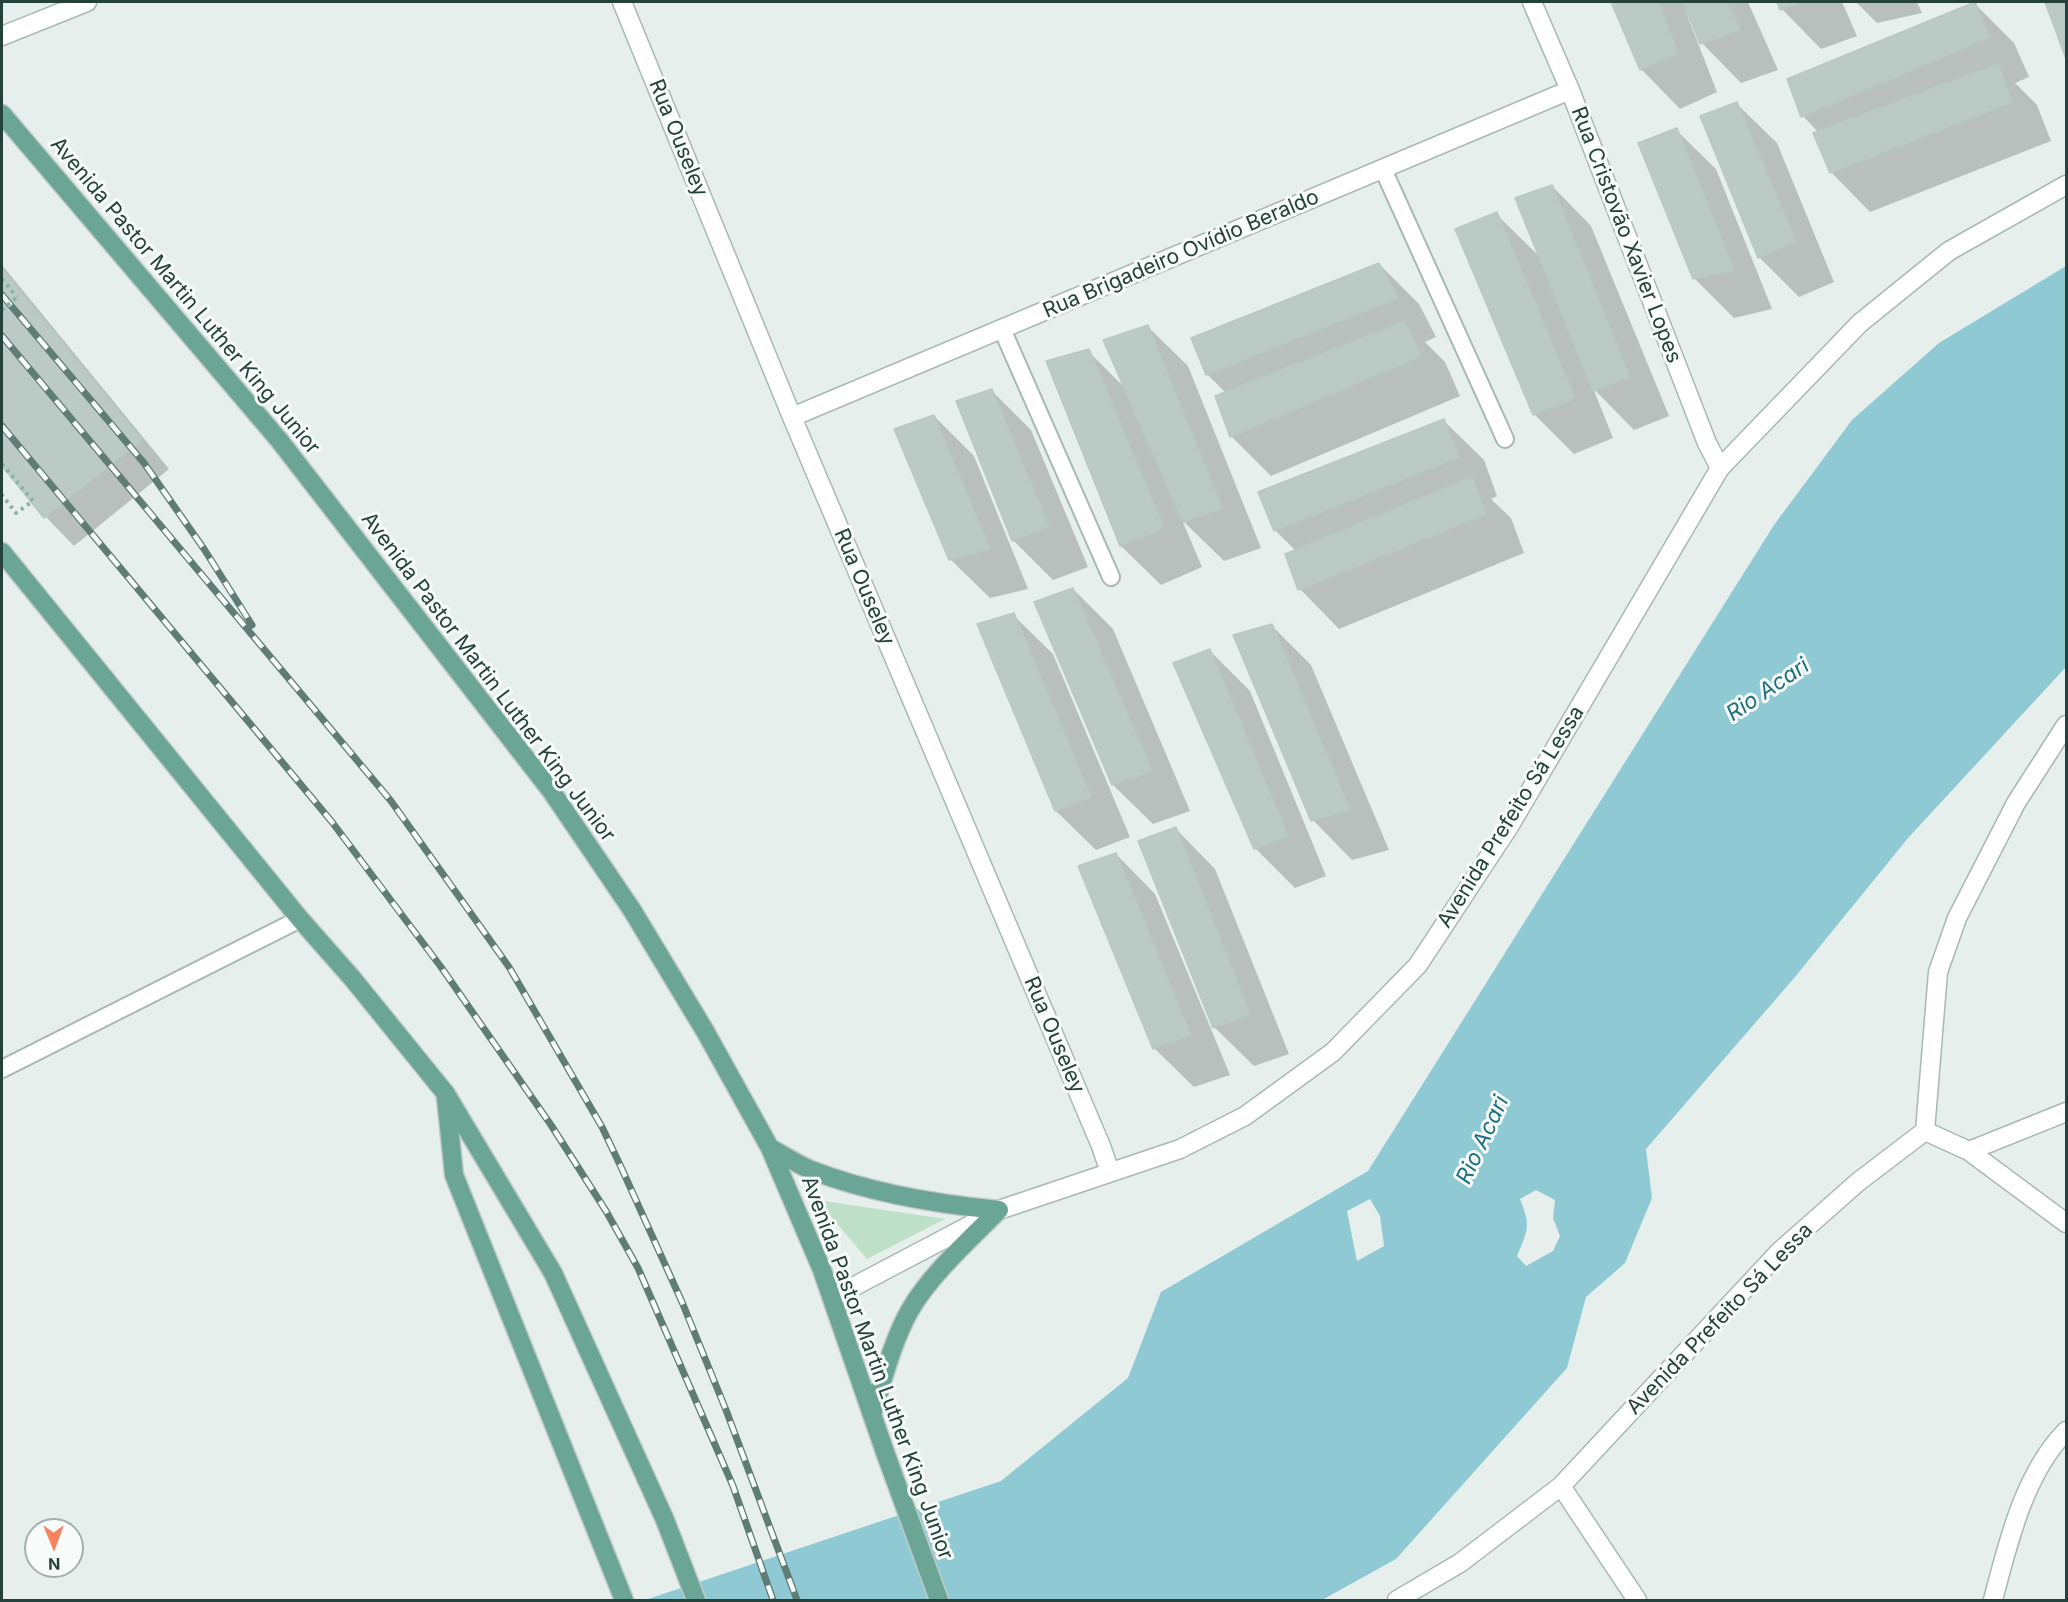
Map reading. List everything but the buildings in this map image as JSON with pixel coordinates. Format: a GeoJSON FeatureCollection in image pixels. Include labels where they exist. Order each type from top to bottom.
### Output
{"type":"FeatureCollection","features":[{"type":"Feature","properties":{"kind":"main road","name":"Avenida Pastor Martin Luther King Junior"},"geometry":{"type":"LineString","coordinates":[[2,114],[279,440],[552,792],[632,910],[705,1031],[770,1148],[815,1252],[939,1600]]}},
{"type":"Feature","properties":{"kind":"main road"},"geometry":{"type":"LineString","coordinates":[[3,555],[446,1094],[553,1273],[665,1520],[696,1600]]}},
{"type":"Feature","properties":{"kind":"main road"},"geometry":{"type":"LineString","coordinates":[[446,1094],[454,1175],[624,1600]]}},
{"type":"Feature","properties":{"kind":"main road"},"geometry":{"type":"LineString","coordinates":[[770,1148],[809,1169],[868,1189],[960,1206],[999,1210]]}},
{"type":"Feature","properties":{"kind":"main road"},"geometry":{"type":"LineString","coordinates":[[872,1415],[894,1346],[910,1310],[927,1286],[999,1210]]}},
{"type":"Feature","properties":{"kind":"street"},"geometry":{"type":"LineString","coordinates":[[2,36],[87,2]]}},
{"type":"Feature","properties":{"kind":"street","name":"Rua Ouseley"},"geometry":{"type":"LineString","coordinates":[[622,2],[792,417],[1110,1172]]}},
{"type":"Feature","properties":{"kind":"street","name":"Rua Cristovão Xavier Lopes"},"geometry":{"type":"LineString","coordinates":[[1532,2],[1570,90],[1702,432],[1720,468]]}},
{"type":"Feature","properties":{"kind":"street","name":"Rua Brigadeiro Ovídio Beraldo"},"geometry":{"type":"LineString","coordinates":[[792,417],[1570,90]]}},
{"type":"Feature","properties":{"kind":"street","name":"Avenida Prefeito Sá Lessa"},"geometry":{"type":"LineString","coordinates":[[832,1298],[999,1210],[1180,1149],[1245,1116],[1333,1052],[1418,964],[1510,825],[1720,468],[1860,323],[1949,251],[2067,185]]}},
{"type":"Feature","properties":{"kind":"street"},"geometry":{"type":"LineString","coordinates":[[2067,725],[2016,803],[1957,918],[1938,972],[1925,1131],[1969,1151],[2067,1223]]}},
{"type":"Feature","properties":{"kind":"street"},"geometry":{"type":"LineString","coordinates":[[1969,1151],[2067,1112]]}},
{"type":"Feature","properties":{"kind":"street","name":"Avenida Prefeito Sá Lessa"},"geometry":{"type":"LineString","coordinates":[[1397,1600],[1460,1563],[1561,1486],[1780,1251],[1858,1182],[1925,1131]]}},
{"type":"Feature","properties":{"kind":"street"},"geometry":{"type":"LineString","coordinates":[[1993,1600],[2021,1503],[2052,1445],[2067,1431]]}},
{"type":"Feature","properties":{"kind":"street"},"geometry":{"type":"LineString","coordinates":[[1561,1486],[1637,1600]]}},
{"type":"Feature","properties":{"kind":"lane"},"geometry":{"type":"LineString","coordinates":[[1383,169],[1505,439]]}},
{"type":"Feature","properties":{"kind":"lane"},"geometry":{"type":"LineString","coordinates":[[1002,329],[1111,577]]}},
{"type":"Feature","properties":{"kind":"lane"},"geometry":{"type":"LineString","coordinates":[[2,1069],[300,919]]}},
{"type":"Feature","properties":{"kind":"path"},"geometry":{"type":"LineString","coordinates":[[2,279],[17,297],[2,310]]}},
{"type":"Feature","properties":{"kind":"path"},"geometry":{"type":"LineString","coordinates":[[2,464],[33,501],[16,513],[2,495]]}},
{"type":"Feature","properties":{"kind":"green space"},"geometry":{"type":"Polygon","coordinates":[[[817,1200],[945,1219],[867,1259],[817,1200]]]}},
{"type":"Feature","properties":{"kind":"water","name":"Rio Acari"},"geometry":{"type":"Polygon","coordinates":[[[2066,266],[2066,667],[1908,838],[1795,977],[1646,1149],[1652,1198],[1625,1263],[1586,1297],[1567,1368],[1396,1559],[1322,1600],[645,1600],[1001,1481],[1128,1378],[1161,1292],[1368,1171],[1774,525],[1852,420],[1939,343],[2066,266]],[[1536,1190],[1520,1199],[1526,1216],[1527,1228],[1517,1256],[1526,1266],[1553,1251],[1560,1236],[1553,1218],[1555,1200],[1536,1190]],[[1370,1199],[1347,1211],[1357,1261],[1384,1246],[1380,1216],[1370,1199]]]}},
{"type":"Feature","properties":{"kind":"railway"},"geometry":{"type":"LineString","coordinates":[[2,295],[144,463],[204,549],[252,625]]}},
{"type":"Feature","properties":{"kind":"railway"},"geometry":{"type":"LineString","coordinates":[[2,336],[391,801],[509,967],[602,1127],[621,1167],[682,1302],[726,1410],[797,1600]]}},
{"type":"Feature","properties":{"kind":"railway"},"geometry":{"type":"LineString","coordinates":[[2,426],[332,822],[441,967],[551,1125],[606,1211],[638,1268],[733,1486],[773,1600]]}}]}
